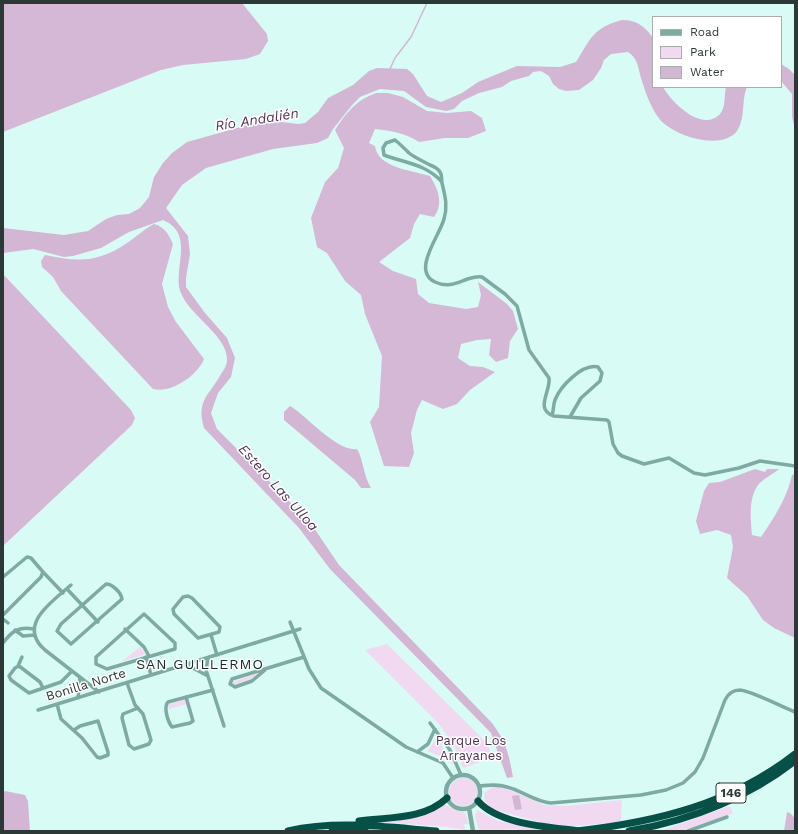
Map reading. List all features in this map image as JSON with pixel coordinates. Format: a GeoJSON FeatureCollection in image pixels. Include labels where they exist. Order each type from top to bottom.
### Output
{"type":"FeatureCollection","features":[{"type":"Feature","properties":{"kind":"highway","name":"146"},"geometry":{"type":"LineString","coordinates":[[577,831],[646,821],[700,805],[753,782],[795,754]]}},
{"type":"Feature","properties":{"kind":"highway","name":"146"},"geometry":{"type":"LineString","coordinates":[[629,831],[688,816],[731,800],[763,783],[795,761]]}},
{"type":"Feature","properties":{"kind":"highway"},"geometry":{"type":"LineString","coordinates":[[334,828],[420,814],[434,808],[448,798]]}},
{"type":"Feature","properties":{"kind":"highway"},"geometry":{"type":"LineString","coordinates":[[478,801],[493,813],[519,822],[580,831]]}},
{"type":"Feature","properties":{"kind":"highway"},"geometry":{"type":"LineString","coordinates":[[288,831],[362,825],[436,831]]}},
{"type":"Feature","properties":{"kind":"highway"},"geometry":{"type":"LineString","coordinates":[[334,828],[365,831]]}},
{"type":"Feature","properties":{"kind":"street"},"geometry":{"type":"LineString","coordinates":[[442,182],[435,174],[423,166],[384,155],[383,148],[386,143],[395,140],[416,158],[434,167],[440,172],[442,177],[446,194],[444,219],[441,230],[427,258],[425,267],[428,275],[434,282],[445,285],[456,284],[469,278],[482,277],[514,302],[519,311],[529,350],[549,378],[550,382],[544,407],[552,415],[607,420],[609,422],[613,444],[618,453],[639,463],[647,464],[669,458],[694,473],[705,475],[740,468],[760,461],[795,466]]}},
{"type":"Feature","properties":{"kind":"street"},"geometry":{"type":"LineString","coordinates":[[552,415],[556,398],[574,375],[592,366],[598,367],[602,373],[600,381],[581,398],[570,417]]}},
{"type":"Feature","properties":{"kind":"street"},"geometry":{"type":"LineString","coordinates":[[3,577],[27,557],[31,558],[63,593]]}},
{"type":"Feature","properties":{"kind":"street"},"geometry":{"type":"LineString","coordinates":[[3,615],[41,577],[43,572]]}},
{"type":"Feature","properties":{"kind":"street"},"geometry":{"type":"LineString","coordinates":[[106,584],[112,586],[122,596],[122,599],[98,622],[74,644],[71,644],[58,634],[57,631],[61,624],[82,605],[106,584]]}},
{"type":"Feature","properties":{"kind":"street"},"geometry":{"type":"LineString","coordinates":[[71,585],[40,613],[34,629],[35,635],[42,648],[98,692]]}},
{"type":"Feature","properties":{"kind":"street"},"geometry":{"type":"LineString","coordinates":[[67,589],[98,622]]}},
{"type":"Feature","properties":{"kind":"street"},"geometry":{"type":"LineString","coordinates":[[188,596],[192,598],[220,627],[219,632],[211,635],[201,639],[197,638],[173,612],[173,609],[183,597],[188,596]]}},
{"type":"Feature","properties":{"kind":"street"},"geometry":{"type":"LineString","coordinates":[[144,614],[176,644],[175,649],[107,669],[96,664],[96,657],[125,629],[144,614]]}},
{"type":"Feature","properties":{"kind":"street"},"geometry":{"type":"LineString","coordinates":[[3,619],[8,623]]}},
{"type":"Feature","properties":{"kind":"street"},"geometry":{"type":"LineString","coordinates":[[290,622],[313,678],[324,691],[403,745],[443,762],[453,778]]}},
{"type":"Feature","properties":{"kind":"street"},"geometry":{"type":"LineString","coordinates":[[3,643],[14,630],[23,627],[34,629]]}},
{"type":"Feature","properties":{"kind":"street"},"geometry":{"type":"LineString","coordinates":[[125,629],[144,647],[151,676]]}},
{"type":"Feature","properties":{"kind":"street","name":"Bonilla Norte"},"geometry":{"type":"LineString","coordinates":[[38,710],[217,656],[300,629]]}},
{"type":"Feature","properties":{"kind":"street"},"geometry":{"type":"LineString","coordinates":[[14,630],[23,636],[35,635]]}},
{"type":"Feature","properties":{"kind":"street"},"geometry":{"type":"LineString","coordinates":[[211,635],[217,656]]}},
{"type":"Feature","properties":{"kind":"street"},"geometry":{"type":"LineString","coordinates":[[22,657],[18,666],[9,676],[11,680],[27,692],[64,681],[72,671]]}},
{"type":"Feature","properties":{"kind":"street"},"geometry":{"type":"LineString","coordinates":[[266,670],[252,681],[235,687],[230,684],[232,679],[266,670],[304,657]]}},
{"type":"Feature","properties":{"kind":"street"},"geometry":{"type":"LineString","coordinates":[[208,658],[206,667],[208,676],[224,726]]}},
{"type":"Feature","properties":{"kind":"street"},"geometry":{"type":"LineString","coordinates":[[186,665],[208,676]]}},
{"type":"Feature","properties":{"kind":"street"},"geometry":{"type":"LineString","coordinates":[[18,666],[40,682],[43,688]]}},
{"type":"Feature","properties":{"kind":"street"},"geometry":{"type":"LineString","coordinates":[[78,698],[80,677]]}},
{"type":"Feature","properties":{"kind":"street"},"geometry":{"type":"LineString","coordinates":[[127,683],[135,705],[138,708],[143,714],[151,742],[148,745],[134,749],[129,745],[122,718],[123,714],[138,708]]}},
{"type":"Feature","properties":{"kind":"street"},"geometry":{"type":"LineString","coordinates":[[186,697],[193,721],[172,727],[166,704],[186,697],[213,690]]}},
{"type":"Feature","properties":{"kind":"street"},"geometry":{"type":"LineString","coordinates":[[479,786],[494,785],[508,787],[546,803],[605,798],[666,790],[679,785],[690,777],[703,758],[725,700],[732,692],[739,690],[748,692],[795,712]]}},
{"type":"Feature","properties":{"kind":"street"},"geometry":{"type":"LineString","coordinates":[[56,704],[61,719],[90,746],[96,757],[100,758],[108,755],[98,721],[80,726],[74,730]]}},
{"type":"Feature","properties":{"kind":"street"},"geometry":{"type":"LineString","coordinates":[[430,723],[450,750],[461,775]]}},
{"type":"Feature","properties":{"kind":"street"},"geometry":{"type":"LineString","coordinates":[[417,752],[428,744],[435,729]]}},
{"type":"Feature","properties":{"kind":"street"},"geometry":{"type":"LineString","coordinates":[[461,775],[471,777],[479,786],[480,792],[478,801],[469,808],[456,807],[448,798],[447,787],[453,778],[461,775]]}},
{"type":"Feature","properties":{"kind":"street"},"geometry":{"type":"LineString","coordinates":[[469,808],[473,831]]}},
{"type":"Feature","properties":{"kind":"street"},"geometry":{"type":"LineString","coordinates":[[688,831],[727,817]]}},
{"type":"Feature","properties":{"kind":"green space","name":"Parque Los Arrayanes"},"geometry":{"type":"Polygon","coordinates":[[[387,644],[488,745],[492,758],[463,768],[453,744],[439,724],[365,650],[387,644]]]}},
{"type":"Feature","properties":{"kind":"green space"},"geometry":{"type":"Polygon","coordinates":[[[140,647],[146,654],[121,662],[140,647]]]}},
{"type":"Feature","properties":{"kind":"green space"},"geometry":{"type":"Polygon","coordinates":[[[259,673],[252,679],[235,685],[232,682],[259,673]]]}},
{"type":"Feature","properties":{"kind":"green space"},"geometry":{"type":"Polygon","coordinates":[[[185,699],[187,704],[169,709],[168,705],[185,699]]]}},
{"type":"Feature","properties":{"kind":"green space"},"geometry":{"type":"Polygon","coordinates":[[[437,738],[454,766],[440,756],[427,751],[437,738]]]}},
{"type":"Feature","properties":{"kind":"green space"},"geometry":{"type":"Polygon","coordinates":[[[463,778],[469,779],[473,782],[476,786],[476,798],[473,802],[469,805],[463,806],[457,805],[453,802],[450,798],[449,792],[450,786],[453,782],[457,779],[463,778]]]}},
{"type":"Feature","properties":{"kind":"green space"},"geometry":{"type":"Polygon","coordinates":[[[491,788],[505,788],[544,805],[565,806],[622,800],[621,822],[566,827],[543,823],[492,809],[485,801],[484,793],[491,788]]]}},
{"type":"Feature","properties":{"kind":"green space"},"geometry":{"type":"Polygon","coordinates":[[[445,804],[465,813],[469,824],[464,824],[465,830],[447,827],[380,822],[406,819],[422,815],[438,809],[445,804]]]}},
{"type":"Feature","properties":{"kind":"green space"},"geometry":{"type":"Polygon","coordinates":[[[730,806],[733,813],[727,816],[681,831],[660,831],[730,806]]]}},
{"type":"Feature","properties":{"kind":"green space"},"geometry":{"type":"Polygon","coordinates":[[[477,810],[499,821],[546,831],[518,831],[517,829],[479,831],[475,817],[477,810]]]}},
{"type":"Feature","properties":{"kind":"shaded area"},"geometry":{"type":"Polygon","coordinates":[[[3,3],[242,3],[267,34],[268,41],[260,54],[246,59],[183,65],[161,70],[3,132],[3,3]]]}},
{"type":"Feature","properties":{"kind":"shaded area"},"geometry":{"type":"Polygon","coordinates":[[[376,93],[388,93],[403,97],[427,111],[447,113],[471,111],[482,118],[486,131],[468,138],[445,138],[419,142],[404,134],[375,129],[369,143],[375,146],[377,153],[382,159],[396,167],[430,176],[439,196],[439,207],[434,217],[420,214],[414,224],[410,238],[379,262],[393,271],[416,279],[418,294],[429,303],[466,309],[478,307],[481,295],[478,282],[507,304],[513,311],[518,329],[510,341],[508,358],[496,362],[489,355],[491,339],[477,340],[461,344],[458,358],[470,366],[483,367],[495,372],[470,390],[457,404],[443,409],[422,400],[417,410],[411,433],[414,453],[409,467],[384,466],[370,422],[379,407],[382,356],[365,314],[361,295],[345,281],[327,253],[317,247],[311,218],[325,182],[338,168],[344,148],[335,130],[343,118],[357,103],[376,93]]]}},
{"type":"Feature","properties":{"kind":"shaded area"},"geometry":{"type":"Polygon","coordinates":[[[154,224],[164,229],[173,244],[162,284],[168,307],[176,322],[204,359],[196,371],[183,382],[168,389],[160,390],[153,389],[61,291],[53,277],[42,267],[41,261],[45,255],[77,260],[97,257],[116,250],[154,224]]]}},
{"type":"Feature","properties":{"kind":"shaded area"},"geometry":{"type":"Polygon","coordinates":[[[3,274],[131,410],[135,418],[132,425],[3,546],[3,274]]]}},
{"type":"Feature","properties":{"kind":"shaded area"},"geometry":{"type":"Polygon","coordinates":[[[755,469],[765,472],[767,469],[779,469],[758,485],[751,503],[752,535],[761,537],[780,508],[792,475],[795,474],[795,638],[774,628],[763,620],[747,596],[727,578],[733,547],[731,535],[717,530],[700,534],[696,521],[704,491],[709,483],[720,482],[755,469]]]}},
{"type":"Feature","properties":{"kind":"shaded area"},"geometry":{"type":"Polygon","coordinates":[[[787,812],[795,818],[795,831],[784,831],[787,812]]]}},
{"type":"Feature","properties":{"kind":"water"},"geometry":{"type":"Polygon","coordinates":[[[628,20],[637,23],[647,31],[652,37],[652,88],[664,88],[680,107],[696,118],[705,120],[713,119],[720,114],[724,104],[726,88],[747,88],[742,120],[737,131],[730,137],[708,141],[696,139],[673,130],[664,124],[653,108],[646,93],[634,57],[628,52],[611,54],[604,60],[601,68],[593,80],[579,90],[566,91],[559,89],[553,84],[549,76],[541,71],[533,72],[529,76],[511,81],[502,87],[479,93],[462,101],[454,109],[446,111],[426,107],[404,91],[380,89],[360,97],[333,129],[328,138],[317,143],[273,149],[206,168],[182,185],[166,208],[188,236],[190,254],[186,287],[205,313],[227,338],[235,358],[231,377],[218,393],[211,413],[217,429],[288,500],[316,531],[339,565],[492,723],[504,742],[508,755],[513,777],[507,778],[491,733],[330,569],[299,528],[204,428],[202,419],[203,404],[208,393],[225,367],[227,360],[226,351],[215,334],[185,301],[181,293],[179,274],[181,243],[173,226],[163,220],[129,232],[101,248],[64,257],[33,249],[3,253],[3,228],[64,235],[88,231],[106,219],[117,215],[129,214],[140,208],[149,197],[154,177],[163,163],[172,153],[187,142],[248,125],[282,122],[298,124],[305,123],[318,112],[328,98],[353,85],[369,71],[377,68],[407,69],[413,74],[427,96],[441,102],[462,93],[478,82],[517,66],[560,67],[576,62],[594,35],[599,30],[612,23],[628,20]]]}},
{"type":"Feature","properties":{"kind":"water"},"geometry":{"type":"Polygon","coordinates":[[[782,65],[795,75],[795,129],[792,117],[792,94],[782,82],[782,65]]]}},
{"type":"Feature","properties":{"kind":"water"},"geometry":{"type":"Polygon","coordinates":[[[290,406],[340,445],[357,449],[366,478],[371,488],[361,488],[355,480],[284,420],[284,412],[290,406]]]}},
{"type":"Feature","properties":{"kind":"water"},"geometry":{"type":"Polygon","coordinates":[[[5,791],[25,795],[28,801],[30,831],[3,831],[3,792],[5,791]]]}},
{"type":"Feature","properties":{"kind":"water"},"geometry":{"type":"Polygon","coordinates":[[[519,795],[522,809],[515,810],[512,796],[519,795]]]}},
{"type":"Feature","properties":{"kind":"waterway"},"geometry":{"type":"LineString","coordinates":[[390,69],[395,58],[411,37],[427,3]]}},
{"type":"Feature","properties":{"kind":"district","name":"SAN GUILLERMO"},"geometry":{"type":"Point","coordinates":[200,665]}},
{"type":"Feature","properties":{"kind":"water label","name":"Río Andalién"},"geometry":{"type":"Point","coordinates":[257,120]}},
{"type":"Feature","properties":{"kind":"water label","name":"Estero Las Ulloa"},"geometry":{"type":"Point","coordinates":[278,488]}}]}
